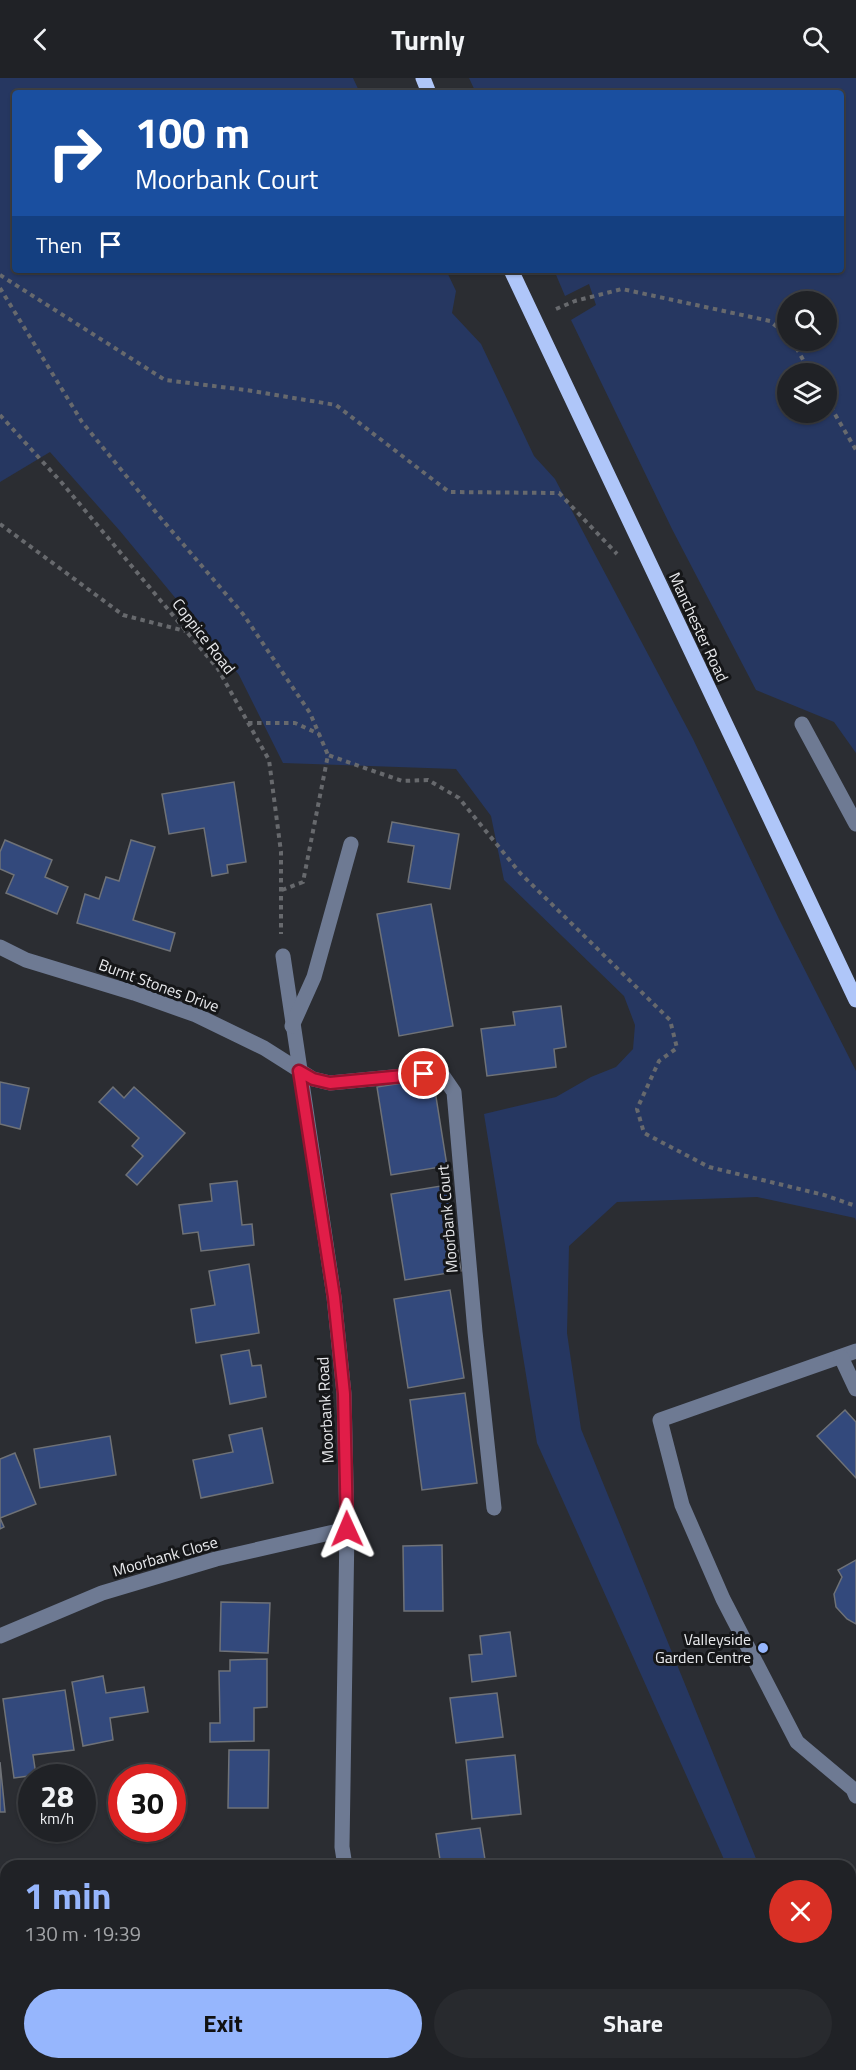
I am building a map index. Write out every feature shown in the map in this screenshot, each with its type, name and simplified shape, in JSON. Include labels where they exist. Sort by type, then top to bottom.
[{"type":"main road","name":"Manchester Road","points":[[512,273],[856,1000]]},
{"type":"street","points":[[802,724],[856,824]]},
{"type":"street","points":[[292,1026],[314,977],[351,844]]},
{"type":"street","name":"Burnt Stones Drive","points":[[0,946],[26,960],[134,993],[196,1015],[264,1048],[299,1071]]},
{"type":"street","name":"Moorbank Road","points":[[283,956],[334,1297],[344,1394],[347,1529],[342,1836],[344,1860]]},
{"type":"street","name":"Moorbank Court","points":[[299,1071],[313,1079],[330,1083],[424,1074],[442,1076],[454,1092],[475,1332],[494,1508]]},
{"type":"street","points":[[856,1351],[660,1420],[682,1504],[723,1599],[796,1742],[853,1789],[856,1796]]},
{"type":"street","points":[[841,1357],[856,1389]]},
{"type":"street","name":"Moorbank Close","points":[[0,1636],[102,1593],[216,1559],[347,1529]]},
{"type":"path","points":[[0,276],[165,380],[246,390],[336,405],[449,492],[559,493],[624,561],[645,554]]},
{"type":"path","points":[[0,288],[82,422],[243,614],[310,712],[328,755],[303,882],[282,890]]},
{"type":"path","points":[[534,320],[575,301],[622,289],[770,321],[777,327]]},
{"type":"path","name":"Coppice Road","points":[[0,415],[62,483],[218,669],[269,760],[281,852],[280,934],[283,956]]},
{"type":"path","points":[[837,418],[856,450]]},
{"type":"path","points":[[0,524],[123,615],[186,631]]},
{"type":"path","points":[[248,723],[295,723],[320,734]]},
{"type":"path","points":[[328,755],[402,782],[428,780],[459,798],[520,873],[670,1020],[677,1048],[659,1061],[637,1109],[644,1133],[709,1167],[824,1195],[856,1206]]},
{"type":"shaded area","points":[[0,78],[353,78],[359,90],[12,90],[12,273],[447,273],[456,291],[452,313],[481,344],[534,456],[555,479],[693,739],[779,919],[856,1071],[856,1221],[855,1218],[757,1197],[617,1202],[569,1246],[567,1333],[581,1429],[757,1860],[724,1860],[537,1443],[484,1114],[556,1097],[591,1077],[616,1067],[633,1049],[635,1025],[624,996],[504,880],[491,816],[456,769],[283,763],[239,675],[120,531],[50,452],[0,482]]},
{"type":"shaded area","points":[[469,78],[856,78],[856,753],[834,722],[756,690],[672,529],[571,320],[596,305],[589,284],[565,296],[555,273],[844,273],[844,90],[475,90]]},
{"type":"building","points":[[234,782],[246,862],[227,865],[228,873],[212,876],[204,828],[169,834],[162,794]]},
{"type":"building","points":[[392,822],[459,834],[450,889],[408,882],[414,846],[388,842]]},
{"type":"building","points":[[5,840],[52,860],[45,877],[68,887],[57,914],[6,893],[14,875],[0,869],[0,852]]},
{"type":"building","points":[[131,840],[155,847],[133,920],[175,933],[170,951],[77,923],[85,894],[99,899],[106,877],[119,881]]},
{"type":"building","points":[[431,904],[453,1026],[399,1036],[377,914]]},
{"type":"building","points":[[561,1006],[566,1047],[554,1049],[556,1067],[487,1076],[481,1029],[515,1025],[513,1012]]},
{"type":"building","points":[[433,1078],[447,1166],[391,1175],[377,1087]]},
{"type":"building","points":[[0,1082],[29,1088],[20,1129],[0,1124]]},
{"type":"building","points":[[113,1087],[124,1098],[134,1087],[185,1133],[137,1185],[126,1175],[143,1156],[132,1146],[139,1138],[99,1102]]},
{"type":"building","points":[[237,1181],[242,1225],[252,1224],[254,1245],[201,1251],[198,1232],[183,1234],[179,1205],[212,1201],[210,1184]]},
{"type":"building","points":[[447,1185],[461,1271],[405,1280],[391,1194]]},
{"type":"building","points":[[249,1264],[259,1333],[196,1343],[191,1309],[215,1305],[209,1271]]},
{"type":"building","points":[[450,1290],[464,1378],[408,1388],[394,1299]]},
{"type":"building","points":[[249,1350],[252,1366],[261,1365],[266,1397],[230,1404],[221,1355]]},
{"type":"building","points":[[465,1393],[477,1483],[422,1490],[410,1400]]},
{"type":"building","points":[[845,1410],[856,1422],[856,1478],[817,1436]]},
{"type":"building","points":[[262,1428],[273,1483],[201,1498],[193,1460],[233,1452],[229,1435]]},
{"type":"building","points":[[110,1436],[116,1475],[40,1488],[34,1449]]},
{"type":"building","points":[[15,1453],[36,1504],[0,1518],[0,1459]]},
{"type":"building","points":[[442,1545],[443,1611],[404,1611],[403,1546]]},
{"type":"building","points":[[856,1560],[856,1624],[847,1619],[836,1607],[834,1594],[842,1577],[838,1570]]},
{"type":"building","points":[[221,1602],[270,1603],[268,1653],[220,1651]]},
{"type":"building","points":[[510,1632],[516,1676],[472,1682],[469,1655],[482,1654],[480,1636]]},
{"type":"building","points":[[267,1659],[267,1707],[254,1708],[254,1741],[210,1742],[210,1723],[220,1723],[219,1671],[230,1671],[230,1660]]},
{"type":"building","points":[[103,1676],[106,1693],[144,1687],[148,1712],[110,1718],[113,1740],[83,1746],[72,1682]]},
{"type":"building","points":[[65,1690],[74,1750],[33,1755],[34,1764],[18,1764],[18,1777],[14,1778],[3,1699]]},
{"type":"building","points":[[497,1693],[503,1737],[456,1743],[450,1698]]},
{"type":"building","points":[[229,1750],[269,1750],[268,1808],[228,1808]]},
{"type":"building","points":[[515,1755],[521,1814],[472,1819],[466,1760]]},
{"type":"building","points":[[0,1762],[5,1812],[0,1812]]},
{"type":"building","points":[[480,1828],[485,1860],[440,1860],[436,1834]]},
{"type":"place","name":"Valleyside Garden Centre","points":[[763,1648]]},
{"type":"route","points":[[347,1529],[344,1394],[334,1297],[299,1071],[313,1079],[330,1083],[424,1074]]}]
